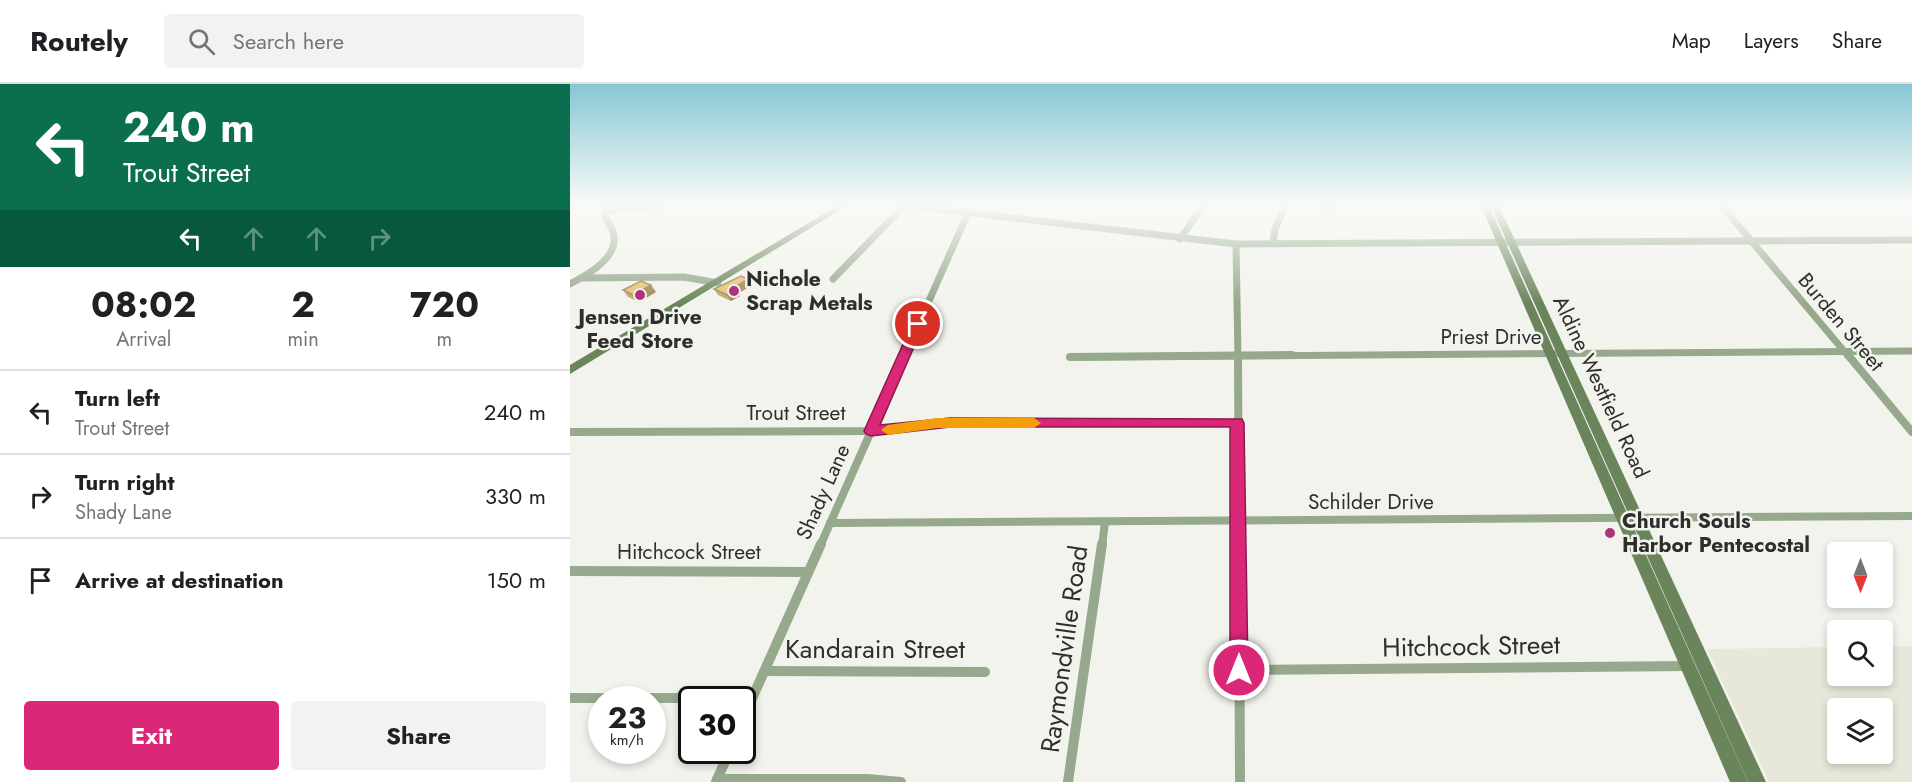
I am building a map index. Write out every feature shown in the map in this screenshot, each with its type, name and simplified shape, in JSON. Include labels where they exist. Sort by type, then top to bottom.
[{"type":"main road","points":[[570,370],[718,283],[787,239]]},
{"type":"main road","name":"Aldine Westfield Road","points":[[1505,239],[1508,243]]},
{"type":"main road","name":"Aldine Westfield Road","points":[[1506,239],[1736,755],[1757,782]]},
{"type":"main road","name":"Aldine Westfield Road","points":[[1736,755],[1739,782]]},
{"type":"street","points":[[570,284],[601,263],[613,247],[614,239]]},
{"type":"street","points":[[833,279],[872,239]]},
{"type":"street","name":"Shady Lane","points":[[756,690],[957,239]]},
{"type":"street","points":[[1177,239],[1236,244],[1912,240]]},
{"type":"street","points":[[1273,243],[1274,239]]},
{"type":"street","name":"Burden Street","points":[[1749,239],[1912,432]]},
{"type":"street","points":[[1236,244],[1240,782]]},
{"type":"street","points":[[581,278],[612,280],[687,276],[718,283]]},
{"type":"street","name":"Priest Drive","points":[[1070,357],[1912,351]]},
{"type":"street","name":"Trout Street","points":[[570,432],[871,431],[950,423],[1237,423]]},
{"type":"street","name":"Schilder Drive","points":[[830,523],[1912,516]]},
{"type":"street","name":"Raymondville Road","points":[[1068,782],[1105,522]]},
{"type":"street","name":"Hitchcock Street","points":[[570,571],[808,572]]},
{"type":"street","name":"Hitchcock Street","points":[[1239,670],[1696,666]]},
{"type":"street","name":"Kandarain Street","points":[[765,671],[985,672]]},
{"type":"street","points":[[570,698],[678,698]]},
{"type":"street","points":[[724,764],[717,781],[867,779],[902,782]]},
{"type":"shaded area","points":[[1893,646],[1912,646],[1912,782],[1769,782],[1707,649],[1827,647],[1827,686],[1893,686]]},
{"type":"building","points":[[741,276],[748,279],[733,288],[736,289],[727,295],[714,289]]},
{"type":"building","points":[[641,281],[651,285],[633,295],[623,290]]},
{"type":"slow traffic","points":[[888,430],[937,423],[1034,423]]},
{"type":"place","name":"Nichole Scrap Metals","points":[[734,291]]},
{"type":"place","name":"Jensen Drive Feed Store","points":[[640,295]]},
{"type":"place","name":"Church Souls Harbor Pentecostal","points":[[1610,533]]},
{"type":"route","points":[[918,324],[871,431],[937,423],[1237,423],[1239,670]]}]
